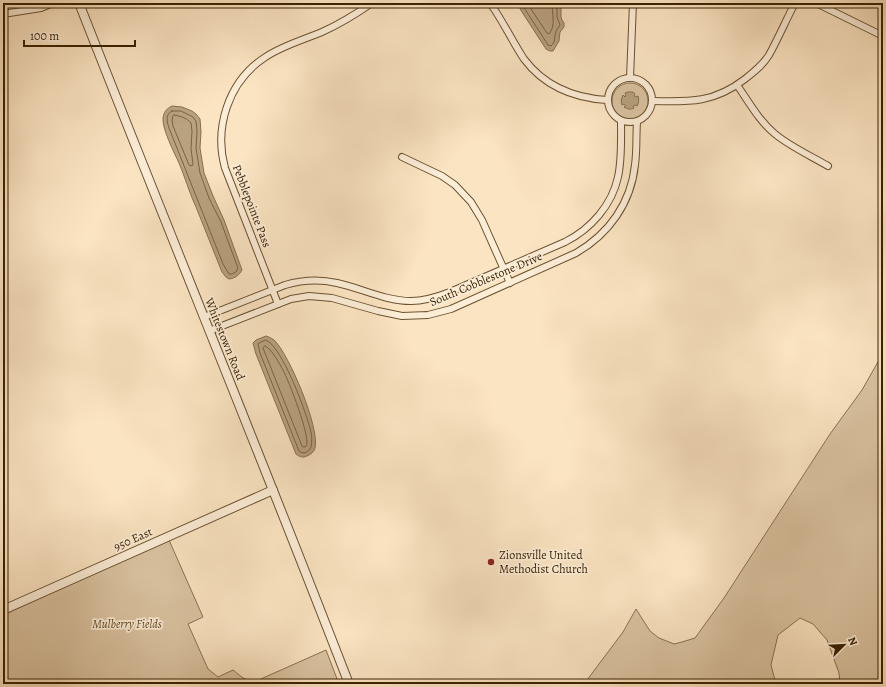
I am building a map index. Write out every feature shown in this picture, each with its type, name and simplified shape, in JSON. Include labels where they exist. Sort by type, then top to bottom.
[{"type":"street","points":[[3,14],[41,8],[53,3]]},
{"type":"street","name":"Whitestown Road","points":[[79,3],[349,684]]},
{"type":"street","name":"Pebblepointe Pass","points":[[278,304],[228,178],[224,163],[221,140],[223,119],[226,108],[231,96],[242,79],[265,57],[334,26],[372,3]]},
{"type":"street","points":[[490,3],[524,58],[543,78],[560,89],[573,94],[594,99],[607,100]]},
{"type":"street","points":[[630,78],[633,3]]},
{"type":"street","points":[[652,101],[683,102],[700,100],[718,96],[738,85],[757,70],[768,56],[795,3]]},
{"type":"street","points":[[816,3],[883,36]]},
{"type":"street","points":[[630,78],[645,84],[650,91],[652,101],[650,110],[644,118],[637,122],[629,123],[621,121],[615,117],[608,108],[607,100],[609,91],[614,84],[623,79],[630,78]]},
{"type":"street","points":[[738,85],[760,117],[774,134],[828,166]]},
{"type":"street","name":"South Cobblestone Drive","points":[[204,317],[291,283],[305,281],[319,280],[338,283],[393,299],[430,299],[444,295],[570,240],[586,228],[602,212],[611,196],[618,177],[621,121]]},
{"type":"street","name":"South Cobblestone Drive","points":[[209,331],[278,304],[300,297],[309,296],[325,296],[389,314],[402,316],[422,316],[434,314],[510,283],[581,250],[598,238],[613,222],[622,209],[632,185],[635,164],[637,122]]},
{"type":"street","points":[[402,157],[442,176],[464,193],[480,216],[510,283]]},
{"type":"street","name":"950 East","points":[[3,610],[273,490]]},
{"type":"green space","points":[[634,83],[643,88],[647,94],[647,108],[643,114],[634,119],[626,119],[617,114],[613,108],[612,97],[617,88],[623,84]]},
{"type":"green space","points":[[883,353],[883,564],[880,586],[883,608],[883,684],[840,684],[839,673],[827,640],[813,624],[800,618],[778,635],[771,665],[776,684],[584,684],[623,632],[636,609],[650,631],[659,638],[674,644],[695,638],[724,598],[830,434],[862,390]]},
{"type":"green space","name":"Mulberry Fields","points":[[169,540],[203,617],[188,624],[208,669],[218,677],[233,670],[243,678],[254,682],[326,650],[339,684],[3,684],[3,615]]},
{"type":"water","points":[[517,3],[561,3],[561,17],[564,27],[560,32],[559,41],[553,51],[546,49]]},
{"type":"water","points":[[633,92],[635,94],[634,96],[638,96],[637,106],[633,106],[634,108],[631,109],[624,107],[626,106],[624,104],[622,105],[623,95],[625,97],[625,93]]},
{"type":"water","points":[[172,106],[182,107],[192,111],[200,119],[200,148],[204,173],[224,220],[242,270],[234,278],[229,279],[222,272],[166,134],[163,118],[168,108]]},
{"type":"water","points":[[266,336],[274,340],[287,360],[295,375],[308,409],[313,425],[315,448],[312,453],[306,457],[296,454],[256,354],[253,343],[256,340]]},
{"type":"place","name":"Zionsville United Methodist Church","points":[[491,562]]}]
